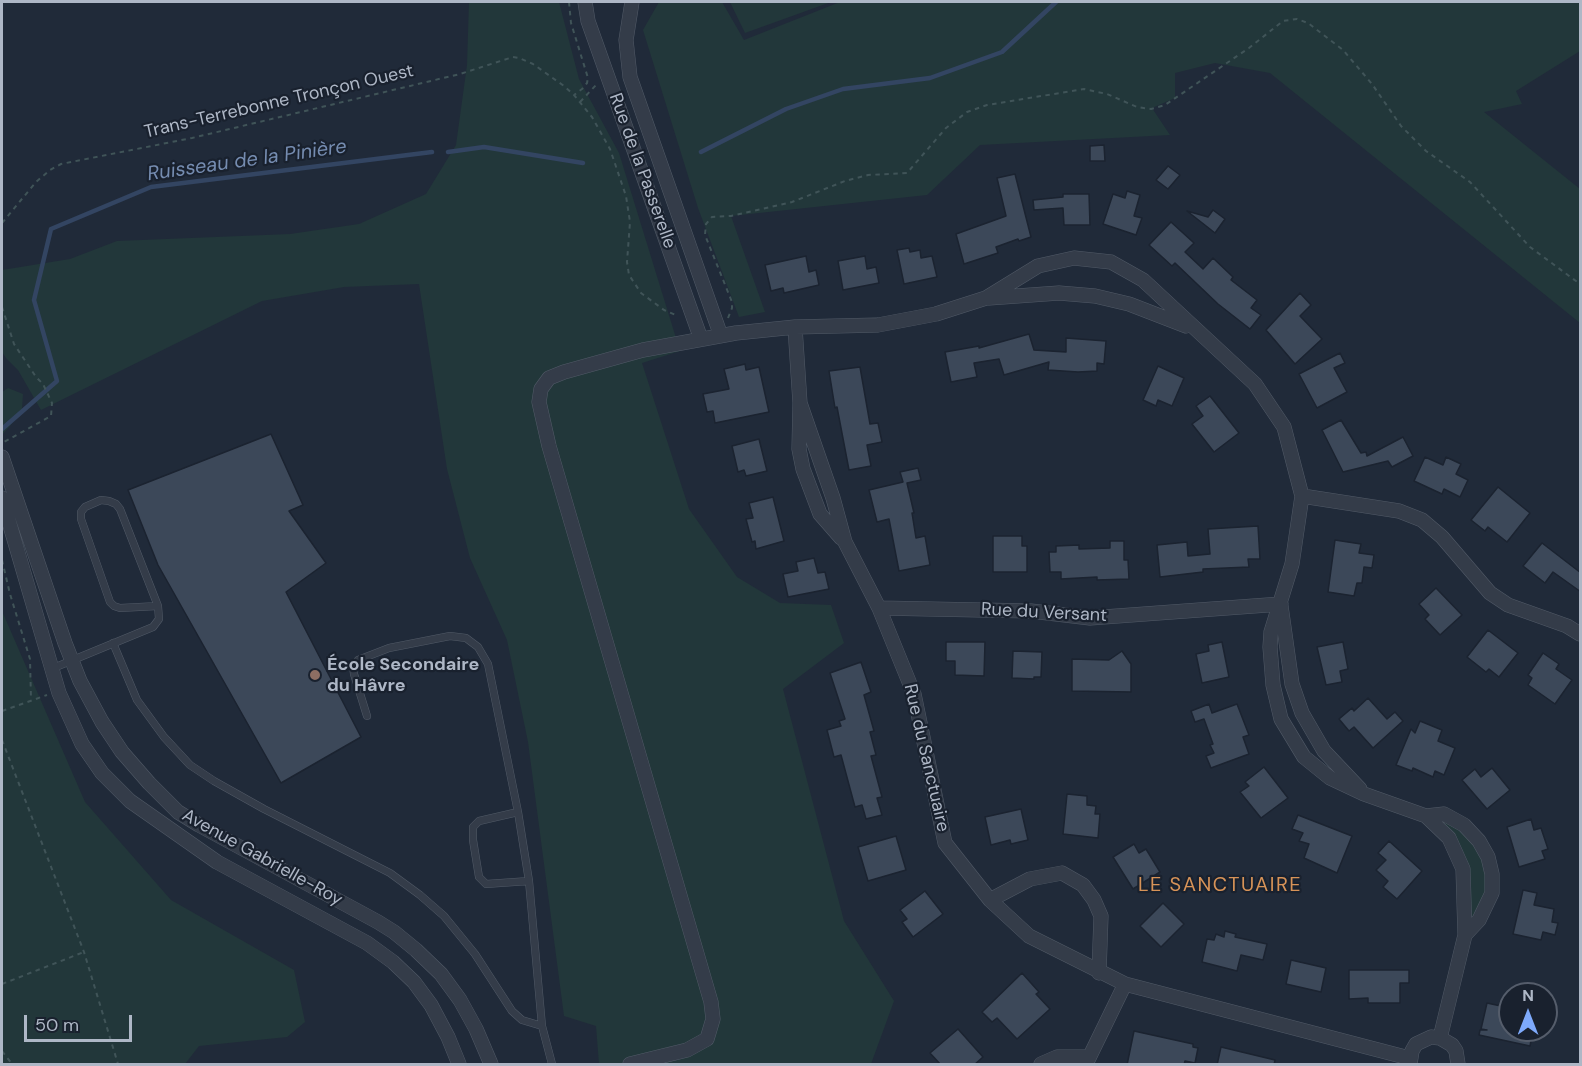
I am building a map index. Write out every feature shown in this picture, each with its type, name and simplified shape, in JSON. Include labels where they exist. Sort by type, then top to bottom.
[{"type":"street","name":"Rue de la Passerelle","points":[[585,2],[588,21],[701,339]]},
{"type":"street","name":"Rue de la Passerelle","points":[[632,2],[626,40],[630,76],[721,336]]},
{"type":"street","points":[[986,298],[1038,266],[1074,258],[1111,262],[1143,280],[1255,384],[1284,428],[1302,496],[1292,564],[1271,632],[1270,647],[1274,685],[1281,719],[1304,757],[1330,778],[1364,794],[1426,816],[1449,838],[1463,869],[1465,935],[1440,1038]]},
{"type":"street","points":[[630,1065],[687,1050],[707,1038],[712,1019],[711,1002],[552,458],[539,402],[541,389],[549,378],[643,350],[701,339],[795,327],[878,325],[936,314],[986,298],[1059,293],[1095,296],[1129,304],[1194,328]]},
{"type":"street","name":"Rue du Sanctuaire","points":[[795,327],[800,403],[799,449],[802,470],[820,514],[845,542]]},
{"type":"street","name":"Rue du Sanctuaire","points":[[800,403],[833,498],[845,542],[879,608],[914,694],[945,843],[990,900],[1029,936],[1125,984],[1409,1061]]},
{"type":"street","name":"Avenue Gabrielle-Roy","points":[[2,459],[80,681],[117,745],[171,805],[199,825],[394,932],[441,974],[460,1000],[476,1029],[491,1065]]},
{"type":"street","points":[[1302,496],[1399,511],[1422,520],[1442,537],[1490,593],[1508,605],[1567,626],[1581,634]]},
{"type":"street","name":"Avenue Gabrielle-Roy","points":[[2,498],[59,693],[82,744],[102,773],[130,801],[218,862],[381,952],[404,972],[431,1005],[448,1037],[459,1065]]},
{"type":"street","points":[[1281,604],[1292,684],[1302,713],[1324,751],[1364,794]]},
{"type":"street","name":"Rue du Versant","points":[[879,608],[1031,611],[1090,618],[1281,604]]},
{"type":"street","points":[[1426,816],[1444,814],[1464,825],[1479,841],[1488,857],[1492,874],[1492,893],[1479,920],[1465,935]]},
{"type":"street","points":[[990,900],[1030,879],[1062,873],[1083,885],[1094,900],[1101,916],[1100,973]]},
{"type":"street","points":[[1041,1065],[1057,1056],[1087,1061],[1125,984]]},
{"type":"street","points":[[1409,1061],[1416,1044],[1431,1037],[1440,1038],[1452,1045],[1456,1051],[1458,1065]]},
{"type":"lane","points":[[51,669],[157,624],[160,613],[158,606],[120,508],[109,501],[101,500],[85,507],[81,512],[81,519],[110,602],[120,608],[158,606]]},
{"type":"lane","points":[[367,716],[354,674],[353,666],[358,660],[389,648],[450,636],[465,638],[478,647],[488,664],[518,812],[529,881],[542,1026],[552,1065]]},
{"type":"lane","points":[[113,644],[137,700],[164,737],[190,765],[264,809],[390,873],[420,895],[444,916],[475,954],[512,1011],[522,1020],[542,1026]]},
{"type":"lane","points":[[518,812],[479,821],[473,827],[473,840],[479,877],[486,884],[529,881]]},
{"type":"path","points":[[569,2],[571,23],[588,78],[582,90],[574,94]]},
{"type":"path","points":[[724,321],[730,314],[732,302],[705,235],[709,219],[792,202],[845,181],[868,175],[907,173],[946,128],[967,112],[987,105],[1084,89],[1107,94],[1137,107],[1150,109],[1166,105],[1249,48],[1283,21],[1297,19],[1308,23],[1343,50],[1372,84],[1401,126],[1470,182],[1530,248],[1581,284]]},
{"type":"path","name":"Trans-Terrebonne Tronçon Ouest","points":[[2,223],[36,182],[61,164],[244,126],[460,74],[513,57],[526,59],[574,94],[602,133],[617,165],[630,222],[627,262],[629,274],[641,294],[654,304],[681,317]]},
{"type":"path","points":[[580,102],[601,80]]},
{"type":"path","points":[[2,308],[14,344],[43,384],[52,403],[51,416],[2,444]]},
{"type":"path","points":[[2,560],[30,658],[31,700]]},
{"type":"path","points":[[2,711],[59,693]]},
{"type":"path","points":[[2,740],[84,952],[118,1065]]},
{"type":"path","points":[[2,984],[84,952]]},
{"type":"path","points":[[2,1051],[12,1065]]},
{"type":"green space","points":[[469,2],[559,2],[579,79],[619,153],[680,351],[642,363],[689,509],[737,577],[780,603],[831,605],[844,643],[783,689],[844,921],[894,1001],[871,1064],[599,1064],[596,1026],[564,1016],[528,742],[507,640],[470,558],[447,469],[419,284],[344,287],[262,301],[41,410],[18,370],[2,352],[2,270],[70,259],[117,241],[290,234],[359,224],[426,194],[456,145],[467,65]]},
{"type":"green space","points":[[659,2],[722,2],[744,40],[840,2],[1580,2],[1580,51],[1516,91],[1522,104],[1484,112],[1580,189],[1580,323],[1270,73],[1215,63],[1175,73],[1175,98],[1152,108],[1170,135],[980,145],[927,195],[731,216],[765,312],[739,317],[698,208],[643,30]]},
{"type":"green space","points":[[730,2],[831,2],[745,33]]},
{"type":"green space","points":[[8,388],[23,394],[22,409],[2,435],[2,392]]},
{"type":"green space","points":[[2,611],[85,802],[171,900],[294,970],[305,1022],[287,1037],[199,1046],[185,1064],[2,1064]]},
{"type":"green space","points":[[1444,814],[1479,841],[1492,893],[1465,935],[1463,869],[1426,816]]},
{"type":"building","points":[[1104,145],[1105,161],[1090,161],[1090,146]]},
{"type":"building","points":[[1168,166],[1180,175],[1168,189],[1156,180]]},
{"type":"building","points":[[1015,174],[1031,237],[996,247],[998,253],[964,264],[956,234],[1006,216],[997,178]]},
{"type":"building","points":[[1127,191],[1140,195],[1134,216],[1142,218],[1136,235],[1103,224],[1113,194],[1125,198]]},
{"type":"building","points":[[1063,194],[1089,194],[1090,225],[1064,225],[1063,208],[1034,210],[1033,200],[1063,197]]},
{"type":"building","points":[[1213,210],[1225,219],[1215,233],[1187,211],[1208,217]]},
{"type":"building","points":[[1171,222],[1194,243],[1185,252],[1203,269],[1213,258],[1233,277],[1231,280],[1257,300],[1251,308],[1261,315],[1250,329],[1218,304],[1175,263],[1172,266],[1149,245]]},
{"type":"building","points":[[909,248],[910,252],[920,250],[921,258],[932,256],[937,277],[904,284],[897,250]]},
{"type":"building","points":[[806,256],[809,272],[816,270],[819,285],[784,293],[783,288],[771,291],[765,265]]},
{"type":"building","points":[[865,256],[867,269],[876,267],[879,283],[843,290],[838,261]]},
{"type":"building","points":[[1300,293],[1311,305],[1300,316],[1322,339],[1295,364],[1266,330]]},
{"type":"building","points":[[1029,334],[1034,350],[1066,352],[1066,338],[1106,341],[1104,364],[1097,363],[1097,371],[1078,372],[1048,370],[1049,362],[1004,375],[999,359],[974,363],[977,377],[951,382],[945,352],[979,346],[979,348]]},
{"type":"building","points":[[1340,353],[1345,363],[1334,368],[1347,392],[1317,408],[1299,374]]},
{"type":"building","points":[[745,364],[746,370],[759,367],[769,412],[715,423],[713,411],[707,412],[703,394],[729,389],[724,369]]},
{"type":"building","points":[[1158,366],[1184,378],[1172,406],[1158,400],[1156,406],[1143,400]]},
{"type":"building","points":[[860,367],[870,424],[878,423],[882,442],[867,445],[871,466],[849,470],[829,371]]},
{"type":"building","points":[[1210,396],[1239,433],[1214,452],[1192,424],[1203,416],[1196,406]]},
{"type":"building","points":[[1341,420],[1361,453],[1366,452],[1367,456],[1403,437],[1413,456],[1392,467],[1388,461],[1343,472],[1322,430]]},
{"type":"building","points":[[271,434],[303,505],[289,511],[326,563],[286,592],[361,737],[281,783],[158,565],[128,490]]},
{"type":"building","points":[[759,439],[767,471],[746,476],[744,470],[738,472],[732,446]]},
{"type":"building","points":[[1425,457],[1443,465],[1446,457],[1461,464],[1456,474],[1468,480],[1460,497],[1444,489],[1442,494],[1414,481]]},
{"type":"building","points":[[918,468],[921,480],[907,483],[914,513],[912,513],[916,538],[925,536],[930,565],[899,571],[889,519],[877,522],[869,490],[903,482],[900,472]]},
{"type":"building","points":[[1498,487],[1530,513],[1507,542],[1488,527],[1485,531],[1471,520]]},
{"type":"building","points":[[773,497],[784,541],[756,549],[746,519],[753,518],[749,503]]},
{"type":"building","points":[[1258,526],[1260,559],[1248,559],[1249,567],[1203,569],[1203,572],[1160,577],[1157,545],[1187,542],[1188,556],[1210,554],[1208,529]]},
{"type":"building","points":[[993,536],[1022,536],[1022,546],[1027,546],[1027,572],[993,572]]},
{"type":"building","points":[[1335,540],[1361,544],[1359,553],[1374,555],[1372,568],[1364,567],[1362,583],[1357,583],[1354,596],[1328,592]]},
{"type":"building","points":[[1110,541],[1124,541],[1124,560],[1128,560],[1129,579],[1097,580],[1097,577],[1061,579],[1061,572],[1050,572],[1049,552],[1056,552],[1056,546],[1079,545],[1079,549],[1110,548]]},
{"type":"building","points":[[1542,543],[1581,573],[1581,592],[1553,572],[1545,583],[1523,566]]},
{"type":"building","points":[[814,558],[818,573],[825,572],[829,589],[788,597],[783,574],[798,571],[796,562]]},
{"type":"building","points":[[1436,588],[1462,615],[1440,635],[1425,619],[1429,615],[1419,604]]},
{"type":"building","points":[[1488,630],[1518,653],[1499,677],[1489,669],[1486,672],[1467,657]]},
{"type":"building","points":[[946,642],[985,642],[984,676],[955,675],[955,661],[946,661]]},
{"type":"building","points":[[1222,642],[1229,677],[1202,683],[1196,654],[1209,651],[1208,645]]},
{"type":"building","points":[[1343,642],[1348,669],[1340,671],[1342,682],[1326,685],[1317,647]]},
{"type":"building","points":[[1013,651],[1042,652],[1041,677],[1012,678]]},
{"type":"building","points":[[1122,651],[1131,664],[1131,692],[1072,691],[1072,659],[1109,660]]},
{"type":"building","points":[[1543,653],[1559,664],[1556,669],[1572,680],[1555,704],[1528,685],[1532,678],[1528,675]]},
{"type":"building","points":[[861,662],[871,692],[864,695],[874,731],[870,732],[876,755],[871,756],[882,797],[877,798],[882,815],[866,819],[862,805],[855,807],[841,755],[834,757],[827,730],[841,726],[839,721],[845,719],[830,673]]},
{"type":"building","points":[[1368,698],[1387,719],[1395,712],[1403,721],[1373,748],[1354,727],[1349,731],[1339,719],[1352,708],[1354,711]]},
{"type":"building","points":[[1209,704],[1212,713],[1237,704],[1249,735],[1243,737],[1249,754],[1211,768],[1206,756],[1214,753],[1210,745],[1213,744],[1204,719],[1195,722],[1191,711]]},
{"type":"building","points":[[1420,721],[1442,730],[1438,741],[1455,748],[1444,775],[1435,771],[1433,777],[1413,768],[1412,771],[1396,765],[1411,729],[1415,733]]},
{"type":"building","points":[[1264,767],[1288,798],[1261,818],[1240,792],[1249,786],[1245,782]]},
{"type":"building","points":[[1492,768],[1510,790],[1487,809],[1462,780],[1475,769],[1481,777]]},
{"type":"building","points":[[1067,794],[1087,796],[1087,805],[1096,806],[1095,814],[1100,814],[1098,838],[1063,834]]},
{"type":"building","points":[[1021,809],[1028,840],[1011,844],[1010,840],[991,845],[985,817]]},
{"type":"building","points":[[1298,815],[1352,836],[1337,873],[1304,858],[1309,844],[1299,841],[1303,833],[1292,829]]},
{"type":"building","points":[[1531,819],[1534,830],[1541,828],[1548,849],[1542,851],[1545,859],[1519,867],[1507,827]]},
{"type":"building","points":[[896,836],[906,870],[868,881],[858,847]]},
{"type":"building","points":[[1389,841],[1422,871],[1397,899],[1383,887],[1388,881],[1376,870],[1386,860],[1378,853]]},
{"type":"building","points":[[1134,844],[1139,853],[1146,849],[1160,872],[1133,889],[1113,857]]},
{"type":"building","points":[[1523,890],[1537,893],[1534,905],[1554,909],[1552,922],[1558,923],[1555,935],[1543,932],[1541,940],[1513,934]]},
{"type":"building","points":[[925,891],[943,914],[913,937],[902,922],[907,919],[900,910]]},
{"type":"building","points":[[1163,903],[1184,924],[1161,947],[1140,926]]},
{"type":"building","points":[[1225,931],[1236,934],[1235,937],[1267,944],[1263,960],[1241,955],[1237,971],[1202,962],[1207,939],[1214,940],[1216,934],[1224,937]]},
{"type":"building","points":[[1291,960],[1326,968],[1321,992],[1286,984]]},
{"type":"building","points":[[1349,970],[1409,970],[1409,983],[1400,983],[1400,1003],[1368,1003],[1368,998],[1349,999]]},
{"type":"building","points":[[1022,973],[1039,992],[1036,994],[1050,1009],[1017,1039],[997,1018],[992,1022],[982,1012]]},
{"type":"building","points":[[1487,1003],[1498,1005],[1498,1039],[1479,1035],[1480,1030],[1487,1030],[1481,1029]]},
{"type":"building","points":[[958,1029],[983,1057],[974,1065],[941,1065],[930,1053]]},
{"type":"building","points":[[1134,1031],[1193,1044],[1193,1047],[1198,1048],[1195,1063],[1185,1061],[1184,1065],[1127,1065]]},
{"type":"building","points":[[1511,1042],[1531,1042],[1530,1046]]},
{"type":"building","points":[[1221,1047],[1275,1060],[1274,1065],[1217,1065]]},
{"type":"waterway","name":"Ruisseau de la Pinière","points":[[701,152],[786,109],[843,89],[930,78],[1002,52],[1056,2]]},
{"type":"waterway","name":"Ruisseau de la Pinière","points":[[448,152],[484,147],[583,163]]},
{"type":"waterway","name":"Ruisseau de la Pinière","points":[[2,429],[57,381],[34,300],[51,229],[151,187],[432,152]]},
{"type":"place","name":"École Secondaire du Hâvre","points":[[315,675]]},
{"type":"district","name":"LE SANCTUAIRE","points":[[1220,886]]}]
